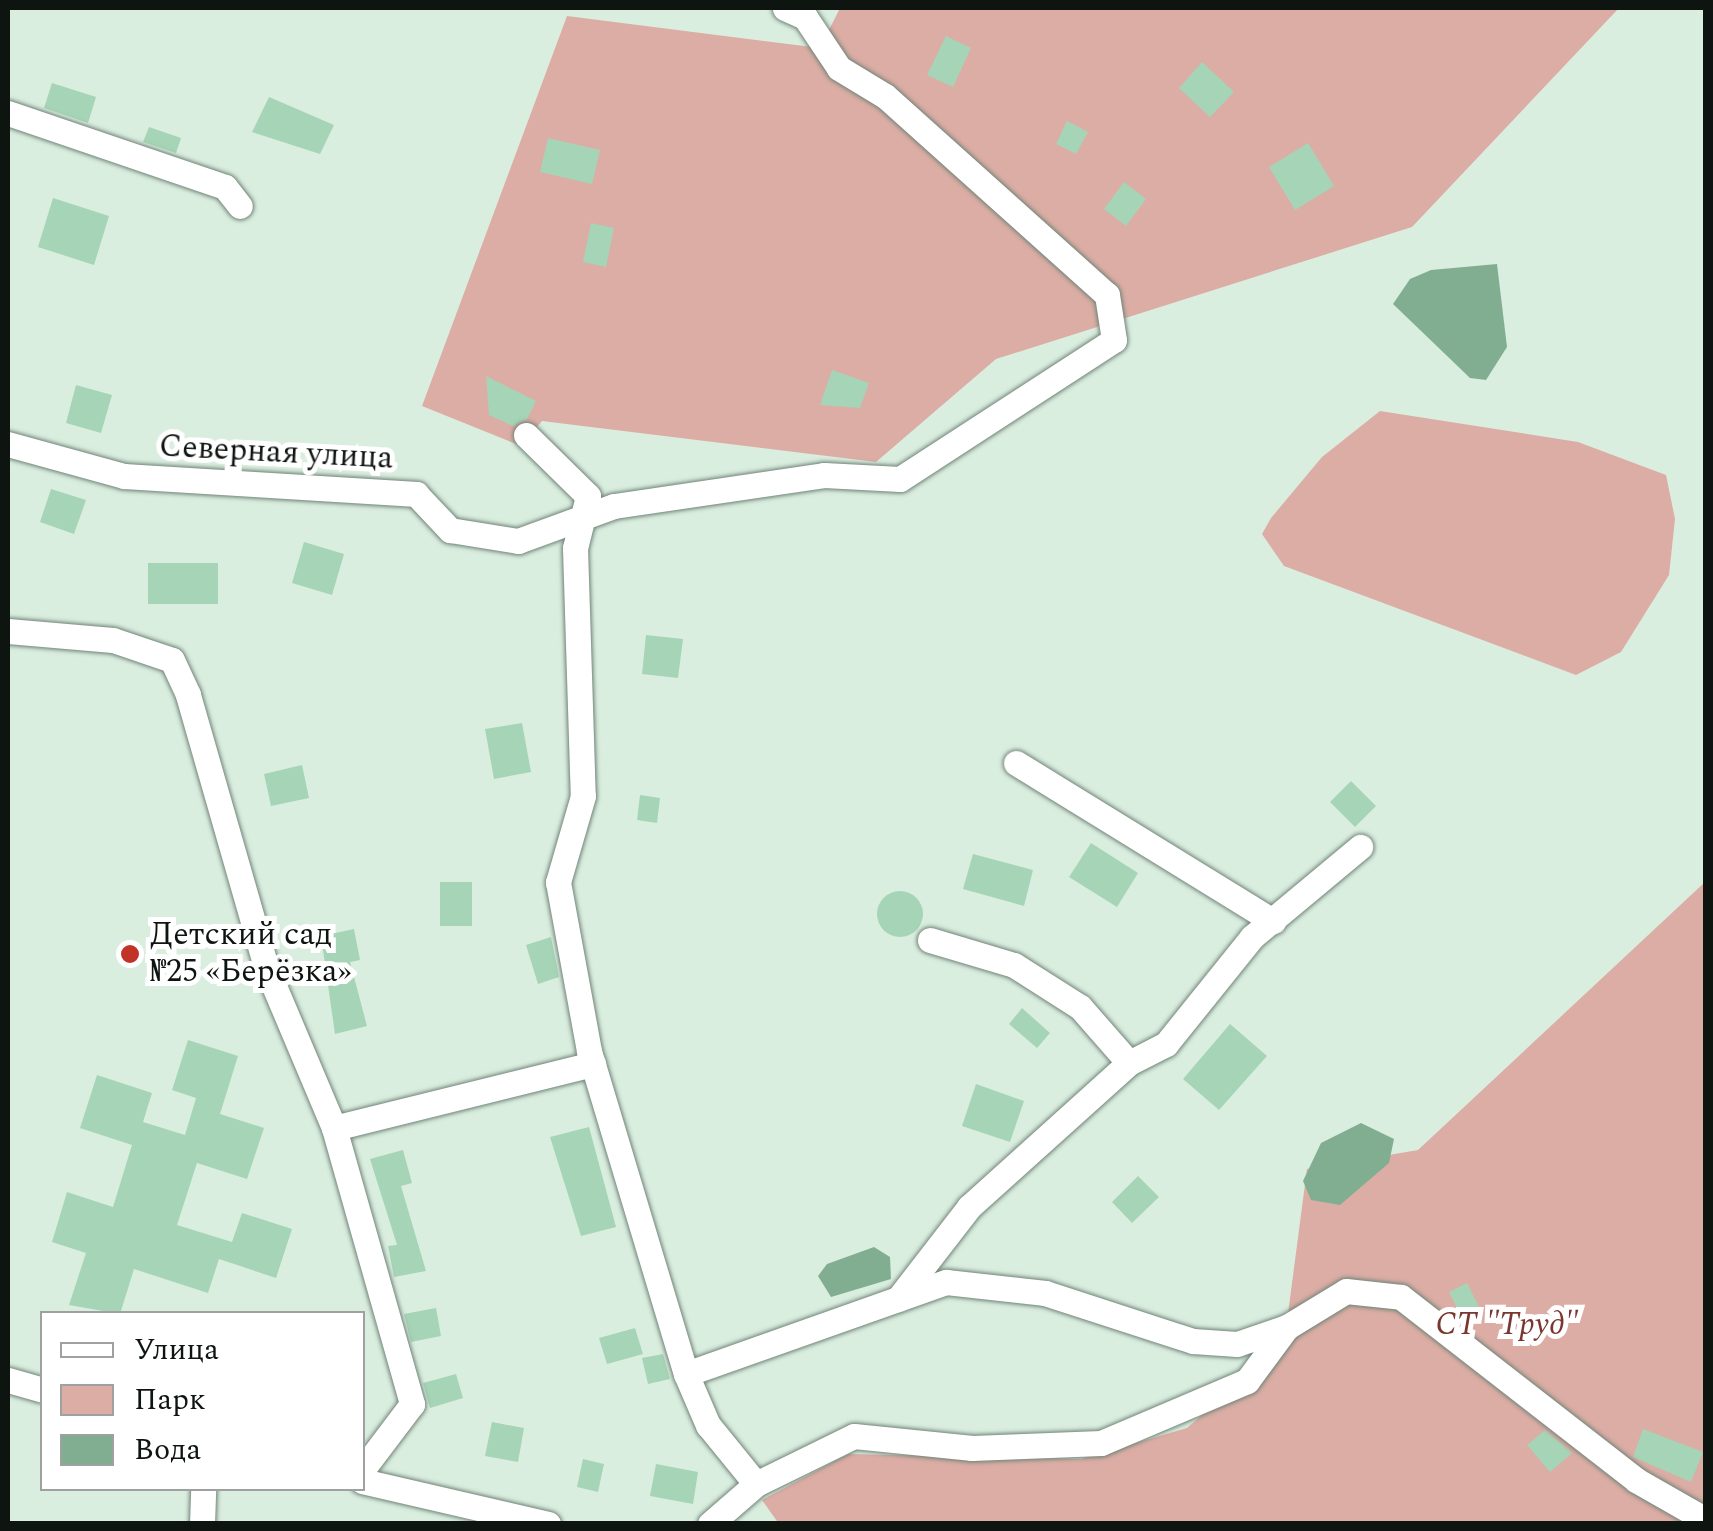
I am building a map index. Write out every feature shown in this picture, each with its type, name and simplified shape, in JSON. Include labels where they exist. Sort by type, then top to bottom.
[{"type":"street","name":"Северная улица","points":[[8,444],[124,476],[416,494],[450,530],[518,542],[586,518],[824,475],[900,479],[1114,340],[1106,294],[885,96],[839,68],[805,17],[785,8]]},
{"type":"street","points":[[8,112],[225,188],[240,206]]},
{"type":"street","points":[[526,436],[588,496],[586,518],[574,548],[583,796],[558,882],[593,1064],[686,1374],[708,1425],[756,1484]]},
{"type":"street","points":[[8,631],[113,640],[172,660],[266,967],[334,1128],[412,1404],[365,1466]]},
{"type":"street","points":[[1016,762],[1273,921]]},
{"type":"street","points":[[898,1299],[969,1207],[1129,1064],[1166,1044],[1273,921],[1360,847]]},
{"type":"street","points":[[930,940],[1014,965],[1080,1008],[1129,1064]]},
{"type":"street","points":[[334,1128],[593,1064]]},
{"type":"street","points":[[686,1374],[946,1282],[1044,1292],[1193,1341],[1237,1344],[1287,1327],[1346,1290],[1401,1298],[1636,1480],[1705,1520]]},
{"type":"street","points":[[710,1524],[756,1484],[854,1436],[972,1448],[1101,1443],[1247,1381],[1287,1327]]},
{"type":"street","points":[[8,1380],[40,1389]]},
{"type":"street","points":[[365,1483],[548,1524]]},
{"type":"street","points":[[202,1524],[203,1491]]},
{"type":"green space","points":[[840,8],[1619,8],[1412,227],[996,359],[876,462],[542,421],[521,446],[422,406],[567,16],[820,48]]},
{"type":"green space","points":[[1380,411],[1578,442],[1666,475],[1675,519],[1669,575],[1621,652],[1576,675],[1284,566],[1262,534],[1271,518],[1322,457]]},
{"type":"green space","name":"СТ \"Труд\"","points":[[1705,882],[1705,1523],[779,1524],[762,1500],[848,1454],[1081,1459],[1187,1428],[1284,1344],[1307,1169],[1418,1150]]},
{"type":"water","points":[[1497,264],[1507,347],[1486,380],[1470,378],[1393,304],[1410,279],[1431,270]]},
{"type":"water","points":[[1361,1123],[1394,1139],[1389,1163],[1340,1205],[1311,1200],[1303,1181],[1321,1143]]},
{"type":"water","points":[[874,1247],[890,1257],[891,1279],[831,1297],[818,1276],[827,1264]]},
{"type":"building","points":[[946,36],[971,48],[953,87],[927,75]]},
{"type":"building","points":[[1202,62],[1234,92],[1210,117],[1179,88]]},
{"type":"building","points":[[52,83],[96,97],[88,123],[44,108]]},
{"type":"building","points":[[269,97],[334,125],[320,154],[252,132]]},
{"type":"building","points":[[1067,121],[1088,132],[1076,154],[1056,144]]},
{"type":"building","points":[[149,127],[181,138],[176,153],[143,142]]},
{"type":"building","points":[[548,138],[600,150],[592,184],[540,172]]},
{"type":"building","points":[[1308,143],[1334,186],[1295,210],[1269,167]]},
{"type":"building","points":[[1124,182],[1146,199],[1126,226],[1104,209]]},
{"type":"building","points":[[53,198],[109,216],[94,265],[38,247]]},
{"type":"building","points":[[591,223],[614,228],[606,267],[583,262]]},
{"type":"building","points":[[832,370],[869,383],[860,408],[820,405]]},
{"type":"building","points":[[486,376],[536,401],[527,419],[513,426],[489,415]]},
{"type":"building","points":[[76,385],[112,395],[101,433],[66,423]]},
{"type":"building","points":[[51,489],[86,500],[74,534],[40,522]]},
{"type":"building","points":[[304,542],[344,554],[332,595],[292,583]]},
{"type":"building","points":[[148,563],[218,563],[218,604],[148,604]]},
{"type":"building","points":[[646,635],[683,639],[678,678],[642,674]]},
{"type":"building","points":[[522,723],[531,772],[494,779],[485,729]]},
{"type":"building","points":[[302,765],[309,798],[271,806],[264,774]]},
{"type":"building","points":[[1351,781],[1376,806],[1355,827],[1330,802]]},
{"type":"building","points":[[640,795],[660,798],[657,823],[637,820]]},
{"type":"building","points":[[1091,843],[1138,873],[1117,907],[1069,877]]},
{"type":"building","points":[[973,854],[1033,870],[1024,906],[963,889]]},
{"type":"building","points":[[440,882],[472,882],[472,926],[440,926]]},
{"type":"building","points":[[900,891],[916,898],[923,914],[916,930],[900,937],[884,930],[877,914],[884,898]]},
{"type":"building","points":[[354,929],[360,960],[350,962],[367,1026],[335,1034],[321,936]]},
{"type":"building","points":[[551,937],[559,977],[538,984],[526,945]]},
{"type":"building","points":[[1022,1008],[1050,1033],[1037,1048],[1009,1024]]},
{"type":"building","points":[[1230,1024],[1267,1056],[1219,1110],[1183,1079]]},
{"type":"building","points":[[188,1040],[238,1056],[220,1114],[264,1128],[247,1179],[197,1163],[177,1225],[232,1242],[242,1213],[292,1229],[276,1278],[219,1259],[208,1293],[134,1269],[121,1311],[69,1305],[86,1253],[52,1242],[67,1192],[113,1207],[132,1145],[80,1128],[97,1075],[152,1093],[143,1122],[185,1135],[196,1098],[172,1090]]},
{"type":"building","points":[[976,1084],[1024,1101],[1010,1142],[962,1126]]},
{"type":"building","points":[[589,1127],[616,1227],[581,1236],[550,1137]]},
{"type":"building","points":[[403,1150],[412,1183],[401,1186],[426,1271],[394,1277],[388,1246],[397,1245],[370,1159]]},
{"type":"building","points":[[1138,1176],[1159,1197],[1132,1223],[1112,1202]]},
{"type":"building","points":[[1467,1283],[1480,1309],[1462,1318],[1449,1292]]},
{"type":"building","points":[[436,1308],[441,1336],[411,1342],[404,1314]]},
{"type":"building","points":[[635,1328],[643,1354],[607,1364],[599,1338]]},
{"type":"building","points":[[663,1354],[670,1379],[648,1384],[642,1358]]},
{"type":"building","points":[[456,1374],[463,1398],[430,1408],[423,1383]]},
{"type":"building","points":[[492,1422],[524,1428],[518,1462],[485,1456]]},
{"type":"building","points":[[1643,1429],[1703,1452],[1691,1482],[1633,1457]]},
{"type":"building","points":[[1545,1430],[1572,1453],[1550,1472],[1527,1445]]},
{"type":"building","points":[[583,1459],[604,1464],[598,1492],[577,1487]]},
{"type":"building","points":[[656,1464],[698,1472],[693,1504],[650,1496]]},
{"type":"place","name":"Детский сад №25 «Берёзка»","points":[[130,954]]}]
